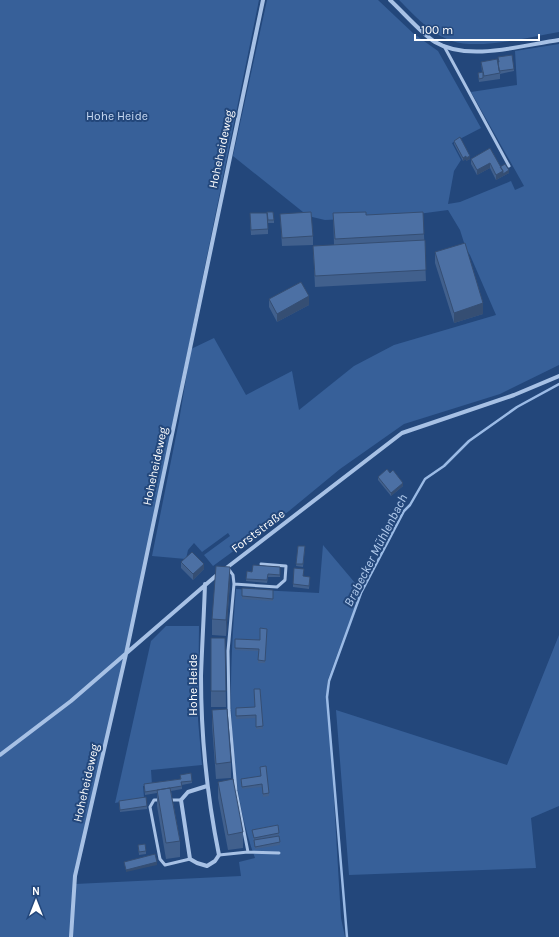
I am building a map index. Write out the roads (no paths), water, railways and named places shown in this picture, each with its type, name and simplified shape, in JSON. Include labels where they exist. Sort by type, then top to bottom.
[{"type":"street","name":"Hoheheideweg","points":[[71,937],[75,876],[126,654],[263,0]]},
{"type":"street","points":[[390,0],[435,42],[444,46],[472,53],[559,40]]},
{"type":"street","name":"Forststraße","points":[[0,755],[72,701],[205,584],[402,433],[514,395],[559,376]]},
{"type":"street","name":"Hohe Heide","points":[[205,584],[201,676],[207,786],[219,854]]},
{"type":"street","points":[[207,786],[188,792],[180,800],[190,858],[197,864],[207,866],[214,861],[219,854]]},
{"type":"lane","points":[[444,46],[509,166]]},
{"type":"lane","points":[[234,584],[277,587],[285,580],[286,566],[261,564]]},
{"type":"lane","points":[[228,567],[233,575],[234,584],[228,651],[229,710],[236,791],[248,852]]},
{"type":"lane","points":[[180,800],[154,800],[150,807],[160,859],[165,865],[190,858]]},
{"type":"lane","points":[[219,854],[248,852],[280,853]]},
{"type":"waterway","name":"Brabecker Mühlenbach","points":[[347,937],[327,697],[329,681],[361,593],[404,511],[410,505],[425,479],[444,466],[469,441],[517,407],[559,384]]}]
